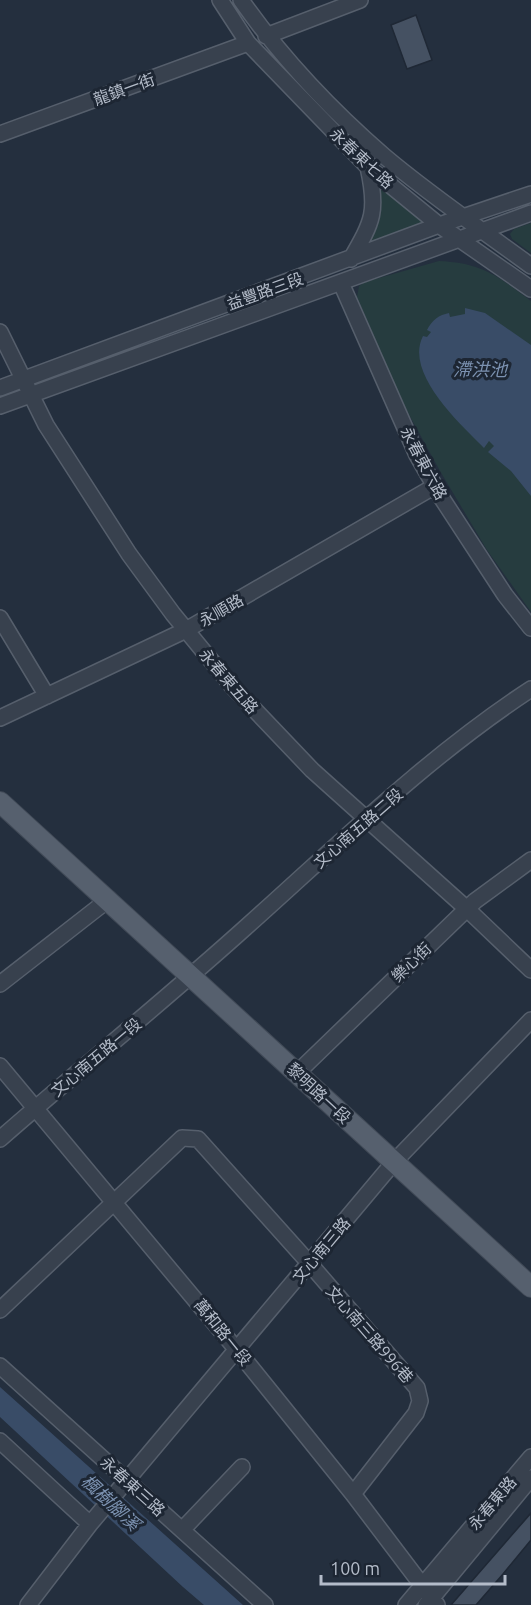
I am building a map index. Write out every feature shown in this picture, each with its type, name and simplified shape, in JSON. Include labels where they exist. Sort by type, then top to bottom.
[{"type":"main road","name":"黎明路一段","points":[[0,801],[531,1287]]},
{"type":"street","name":"永春東七路","points":[[220,0],[248,43],[368,167],[439,225],[531,289]]},
{"type":"street","name":"永春東七路","points":[[241,0],[266,36],[328,103],[384,156],[531,266]]},
{"type":"street","points":[[266,36],[360,0]]},
{"type":"street","name":"龍鎮一街","points":[[0,135],[248,43]]},
{"type":"street","points":[[351,259],[370,226],[373,212],[373,191],[368,167]]},
{"type":"street","name":"益豐路三段","points":[[0,388],[439,225],[531,194]]},
{"type":"street","name":"益豐路三段","points":[[0,406],[531,213]]},
{"type":"street","name":"永春東六路","points":[[341,283],[413,446],[435,486],[505,595],[531,628]]},
{"type":"street","name":"永春東五路","points":[[0,332],[46,425],[129,554],[186,630],[232,686],[312,770],[467,909],[531,970]]},
{"type":"street","name":"永順路","points":[[0,718],[186,630],[435,486]]},
{"type":"street","points":[[0,618],[47,696]]},
{"type":"street","name":"文心南五路二段","points":[[192,976],[367,819],[474,730],[531,689]]},
{"type":"street","name":"樂心街","points":[[297,1073],[467,909],[531,860]]},
{"type":"street","points":[[0,984],[109,899]]},
{"type":"street","name":"文心南五路一段","points":[[0,1139],[192,976]]},
{"type":"street","name":"文心南三路","points":[[95,1520],[394,1162],[531,1020]]},
{"type":"street","name":"萬和路一段","points":[[0,1065],[237,1350],[353,1494],[430,1599]]},
{"type":"street","name":"文心南三路996巷","points":[[0,1310],[182,1138],[198,1139],[310,1263],[417,1388],[420,1401],[416,1413],[353,1494]]},
{"type":"street","name":"永春東三路","points":[[0,1366],[123,1485],[182,1530],[266,1605]]},
{"type":"street","points":[[0,1441],[95,1520],[28,1605]]},
{"type":"street","name":"永春東路","points":[[430,1599],[531,1457]]},
{"type":"street","points":[[182,1530],[242,1467]]},
{"type":"street","name":"永春東路","points":[[406,1605],[430,1599],[531,1478]]},
{"type":"green space","points":[[378,185],[428,223],[368,244],[380,211]]},
{"type":"green space","points":[[531,223],[531,253],[512,239],[510,234],[514,229]]},
{"type":"green space","points":[[439,261],[454,262],[489,272],[531,301],[531,612],[487,550],[440,471],[401,400],[357,297],[359,286],[365,282]]},
{"type":"water","name":"滯洪池","points":[[465,308],[485,313],[531,345],[531,496],[511,471],[488,452],[494,446],[489,441],[484,448],[449,412],[437,397],[421,366],[419,350],[423,336],[427,337],[431,332],[427,330],[431,323],[445,314],[449,313],[450,317],[465,314]]},
{"type":"water","name":"楓樹腳溪","points":[[0,1387],[243,1605],[204,1605],[183,1587],[0,1417]]},
{"type":"building","points":[[416,15],[432,60],[407,69],[391,25]]},
{"type":"building","points":[[531,1513],[531,1540],[503,1574],[476,1605],[451,1605]]}]
